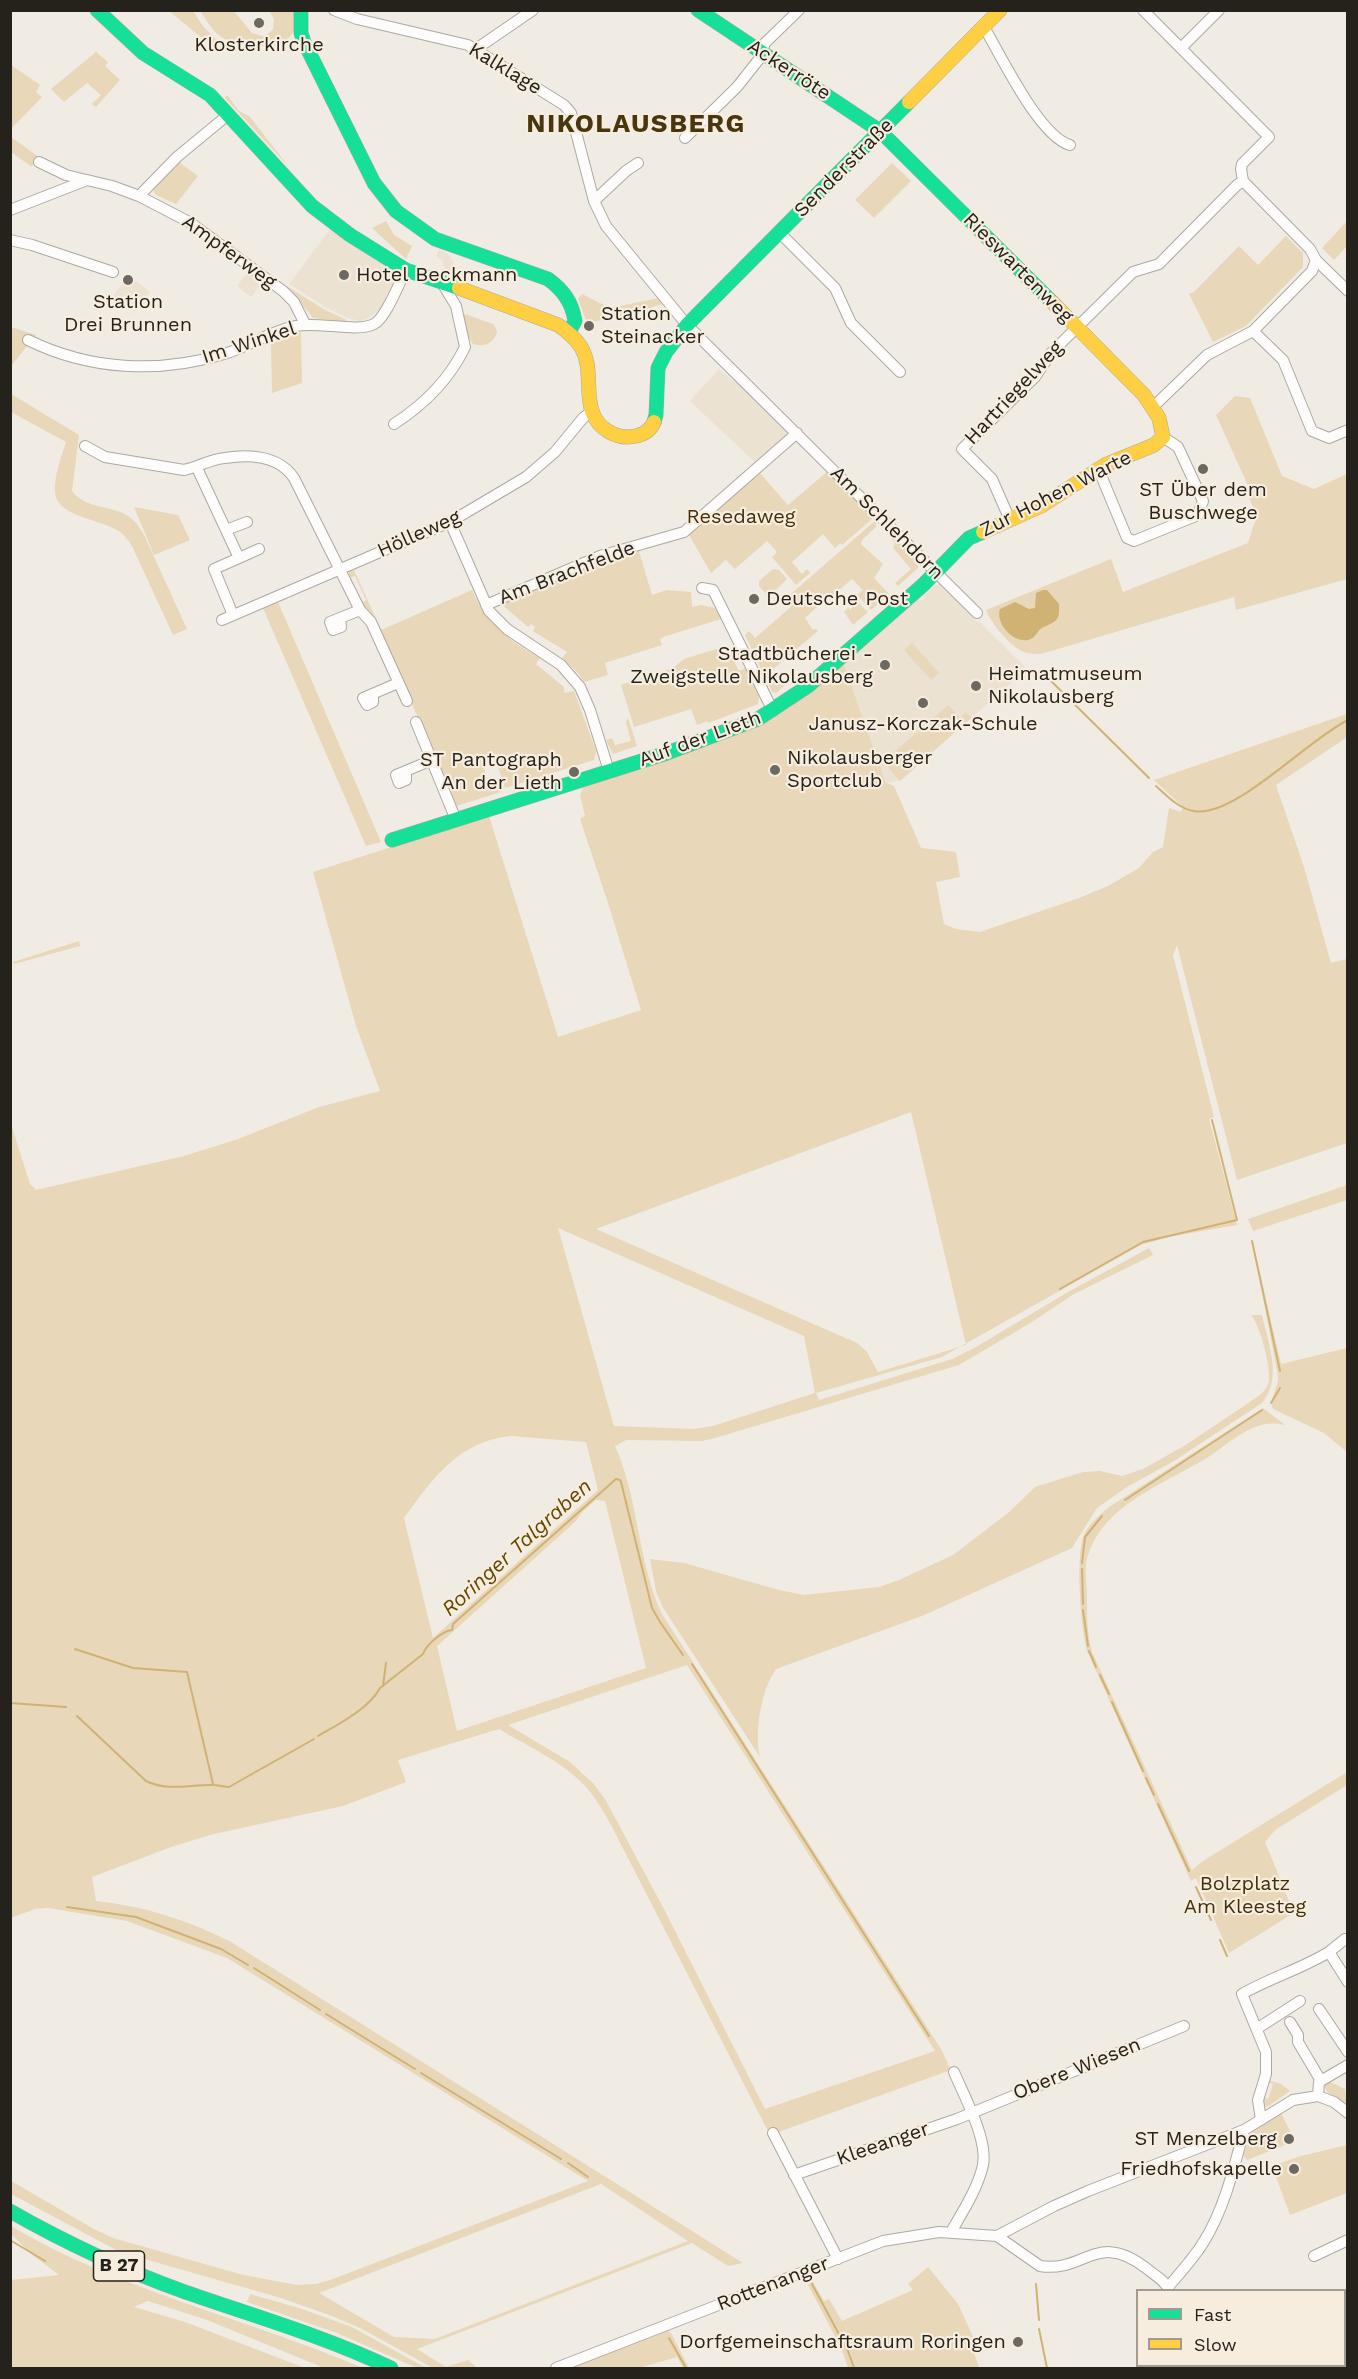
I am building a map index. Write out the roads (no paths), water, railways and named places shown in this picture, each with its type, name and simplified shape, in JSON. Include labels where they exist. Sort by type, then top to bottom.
[{"type":"street","points":[[97,10],[143,53],[197,85],[229,114],[312,206],[350,235],[406,270],[509,306],[558,325],[569,332],[578,343],[587,361],[592,411]]},
{"type":"street","points":[[301,10],[301,33],[304,42],[375,183],[396,211],[435,239],[548,279],[562,290],[571,302],[575,321],[569,332]]},
{"type":"street","name":"Kalklage","points":[[334,10],[357,19],[437,37],[476,49],[568,109],[594,201],[602,221],[682,316],[687,326]]},
{"type":"street","points":[[476,49],[534,10]]},
{"type":"street","name":"Ackerröte","points":[[698,10],[880,131]]},
{"type":"street","points":[[686,138],[737,87],[763,53],[765,43],[799,10]]},
{"type":"street","name":"Senderstraße","points":[[592,411],[601,426],[618,436],[638,436],[650,429],[656,415],[658,368],[666,352],[687,326],[1000,10]]},
{"type":"street","points":[[1143,10],[1269,137],[1242,164],[1243,181],[1310,249],[1316,260],[1347,291]]},
{"type":"street","points":[[1181,48],[1219,10]]},
{"type":"street","points":[[984,27],[1036,115],[1051,134],[1070,145]]},
{"type":"street","points":[[139,196],[177,157],[229,114]]},
{"type":"street","name":"Rieswartenweg","points":[[880,131],[1140,390],[1153,407]]},
{"type":"street","name":"Ampferweg","points":[[39,162],[66,175],[112,186],[139,196],[191,223],[283,291],[294,302],[305,324]]},
{"type":"street","points":[[594,201],[638,163]]},
{"type":"street","points":[[10,210],[87,180]]},
{"type":"street","points":[[1077,327],[1133,272],[1159,264],[1243,181]]},
{"type":"street","points":[[780,233],[835,288],[851,323],[900,372]]},
{"type":"street","points":[[10,240],[113,272]]},
{"type":"street","points":[[1098,468],[1127,538],[1134,541],[1198,515],[1203,501],[1178,447],[1162,437],[1162,426],[1153,407],[1207,355],[1253,331],[1312,271],[1316,260]]},
{"type":"street","name":"Im Winkel","points":[[28,340],[48,350],[78,360],[116,365],[157,366],[222,354],[293,326],[374,324],[384,313],[406,270]]},
{"type":"street","points":[[394,424],[419,406],[437,389],[452,372],[465,347],[456,306],[442,284]]},
{"type":"street","name":"Am Schlehdorn","points":[[687,326],[977,613]]},
{"type":"street","name":"Hartriegelweg","points":[[1010,520],[992,479],[962,449],[1035,377],[1051,353],[1077,327]]},
{"type":"street","points":[[1253,331],[1283,360],[1312,431],[1329,438],[1347,430]]},
{"type":"street","name":"Hölleweg","points":[[222,620],[450,522],[526,477],[555,452],[583,418],[592,411]]},
{"type":"street","name":"Am Brachfelde","points":[[486,605],[600,556],[684,532],[797,433]]},
{"type":"street","name":"Zur Hohen Warte","points":[[936,572],[969,538],[1041,506],[1098,468],[1155,445],[1162,437]]},
{"type":"street","points":[[85,446],[105,457],[184,470],[197,468],[224,458],[261,458],[283,466],[294,478],[360,609],[371,622],[407,701]]},
{"type":"street","points":[[197,468],[238,558]]},
{"type":"street","points":[[226,530],[247,522]]},
{"type":"street","name":"Am Brachfelde","points":[[450,522],[486,605],[507,629],[553,659],[576,681],[590,710],[609,771]]},
{"type":"street","points":[[233,615],[214,569],[259,549]]},
{"type":"street","name":"Auf der Lieth","points":[[392,840],[725,733],[773,711],[808,686],[936,572]]},
{"type":"street","points":[[702,588],[713,591],[773,711]]},
{"type":"street","points":[[340,618],[360,609]]},
{"type":"street","points":[[373,694],[398,683]]},
{"type":"street","points":[[416,722],[456,820]]},
{"type":"street","points":[[406,771],[432,760]]},
{"type":"street","points":[[1261,2120],[1258,2100],[1266,2074],[1267,2061],[1264,2042],[1242,1994],[1262,1983],[1305,1966],[1329,1952],[1345,1939]]},
{"type":"street","points":[[1329,1952],[1347,1982]]},
{"type":"street","points":[[1257,2028],[1300,2001]]},
{"type":"street","points":[[1319,2009],[1347,2052]]},
{"type":"street","points":[[1290,2022],[1298,2035],[1298,2042],[1321,2081],[1318,2097]]},
{"type":"street","name":"Obere Wiesen","points":[[971,2113],[1184,2025]]},
{"type":"street","points":[[1321,2081],[1347,2065]]},
{"type":"street","points":[[951,2232],[970,2197],[983,2164],[983,2145],[954,2072]]},
{"type":"street","points":[[1244,2130],[1234,2169],[1209,2233],[1168,2289],[1136,2260],[1121,2253],[1100,2252],[1061,2265],[1044,2267],[998,2236],[1088,2191],[1244,2130],[1293,2100],[1318,2097],[1334,2102],[1347,2113]]},
{"type":"street","name":"Kleeanger","points":[[794,2175],[971,2113]]},
{"type":"street","points":[[773,2133],[838,2259]]},
{"type":"street","name":"B 27","points":[[10,2211],[85,2252],[134,2273],[331,2340],[391,2368]]},
{"type":"street","name":"Rottenanger","points":[[556,2368],[889,2239],[923,2233],[951,2232],[998,2236]]},
{"type":"street","points":[[1314,2256],[1347,2240]]},
{"type":"waterway","points":[[1048,678],[1149,778]]},
{"type":"waterway","points":[[1156,786],[1183,808],[1194,811],[1210,810],[1229,803],[1250,791],[1313,743],[1348,720]]},
{"type":"waterway","points":[[1060,1289],[1143,1242],[1237,1220],[1212,1120]]},
{"type":"waterway","points":[[1252,1241],[1280,1371]]},
{"type":"waterway","points":[[1271,1403],[1280,1388]]},
{"type":"waterway","points":[[1125,1500],[1262,1410]]},
{"type":"waterway","name":"Roringer Talgraben","points":[[318,1736],[369,1702],[380,1688],[423,1654],[435,1639],[452,1630],[453,1624],[616,1479],[621,1482],[652,1608],[683,1655]]},
{"type":"waterway","points":[[1082,1563],[1085,1537],[1102,1516]]},
{"type":"waterway","points":[[1082,1569],[1083,1604]]},
{"type":"waterway","points":[[1083,1610],[1088,1646]]},
{"type":"waterway","points":[[75,1649],[133,1668],[187,1672],[213,1784]]},
{"type":"waterway","points":[[1089,1651],[1096,1667]]},
{"type":"waterway","points":[[383,1686],[386,1663]]},
{"type":"waterway","name":"Roringer Talgraben","points":[[692,1664],[929,2036]]},
{"type":"waterway","points":[[1100,1675],[1109,1694]]},
{"type":"waterway","points":[[1112,1702],[1143,1771]]},
{"type":"waterway","name":"Roringer Talgraben","points":[[10,1703],[66,1707]]},
{"type":"waterway","name":"Roringer Talgraben","points":[[77,1716],[146,1781],[163,1786],[229,1787],[314,1739]]},
{"type":"waterway","points":[[1146,1778],[1154,1795]]},
{"type":"waterway","points":[[1158,1804],[1189,1871]]},
{"type":"waterway","points":[[1196,1887],[1211,1920]]},
{"type":"waterway","points":[[67,1907],[136,1917],[221,1949],[248,1965]]},
{"type":"waterway","points":[[1220,1940],[1227,1956]]},
{"type":"waterway","points":[[254,1968],[320,2010]]},
{"type":"waterway","points":[[326,2014],[415,2069]]},
{"type":"waterway","points":[[421,2073],[561,2159]]},
{"type":"waterway","points":[[568,2163],[588,2177]]},
{"type":"waterway","points":[[10,2240],[45,2261]]},
{"type":"waterway","points":[[812,2284],[848,2351],[854,2368]]},
{"type":"waterway","name":"Roringer Talgraben","points":[[1036,2284],[1039,2320]]},
{"type":"waterway","name":"Roringer Talgraben","points":[[1039,2329],[1047,2368]]},
{"type":"waterway","points":[[669,2338],[686,2368]]},
{"type":"place","name":"Klosterkirche","points":[[259,23]]},
{"type":"place","name":"Hotel Beckmann","points":[[344,275]]},
{"type":"place","name":"Station Drei Brunnen","points":[[128,280]]},
{"type":"place","name":"Station Steinacker","points":[[589,326]]},
{"type":"place","name":"ST Über dem Buschwege","points":[[1203,469]]},
{"type":"place","name":"Deutsche Post","points":[[754,599]]},
{"type":"place","name":"Stadtbücherei - Zweigstelle Nikolausberg","points":[[885,665]]},
{"type":"place","name":"Heimatmuseum Nikolausberg","points":[[976,686]]},
{"type":"place","name":"Janusz-Korczak-Schule","points":[[923,703]]},
{"type":"place","name":"Nikolausberger Sportclub","points":[[775,770]]},
{"type":"place","name":"ST Pantograph An der Lieth","points":[[574,772]]},
{"type":"place","name":"ST Menzelberg","points":[[1289,2139]]},
{"type":"place","name":"Friedhofskapelle","points":[[1294,2169]]},
{"type":"place","name":"Dorfgemeinschaftsraum Roringen","points":[[1018,2342]]},
{"type":"district","name":"NIKOLAUSBERG","points":[[636,124]]},
{"type":"park label","name":"Resedaweg","points":[[741,517]]},
{"type":"park label","name":"Bolzplatz Am Kleesteg","points":[[1245,1896]]}]
